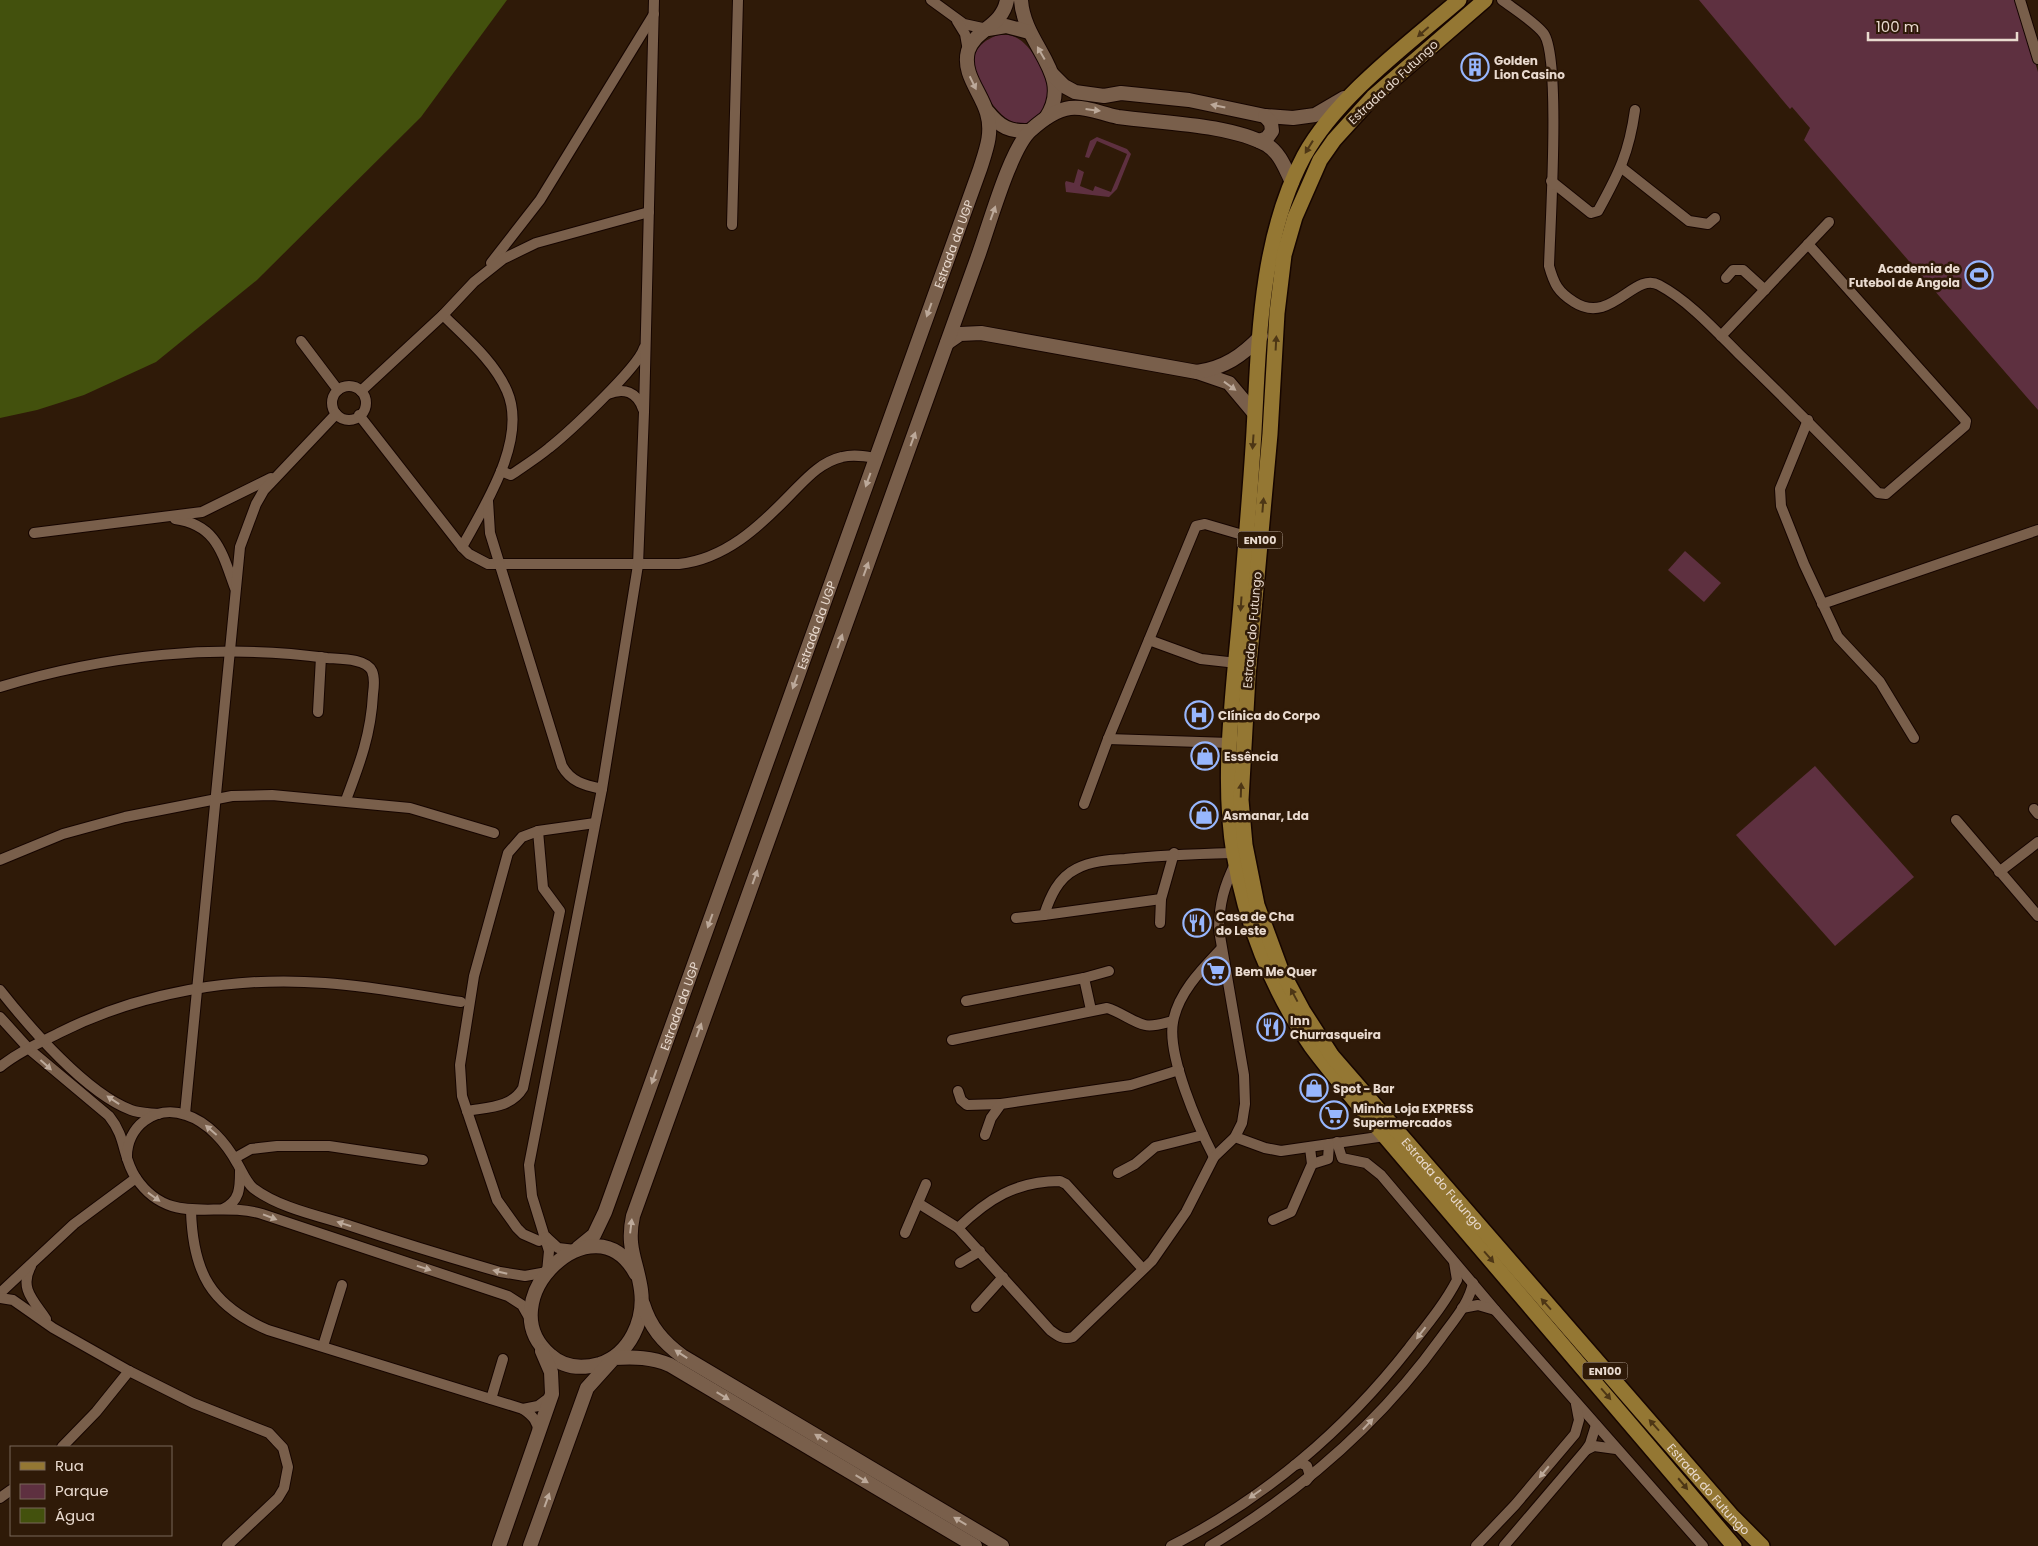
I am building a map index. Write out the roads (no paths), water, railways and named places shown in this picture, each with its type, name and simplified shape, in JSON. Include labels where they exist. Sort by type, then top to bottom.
[{"type":"main road","points":[[968,51],[973,42],[1002,15],[1007,0]]},
{"type":"main road","points":[[1021,0],[1029,32],[1052,74],[1064,86],[1076,92],[1104,96],[1122,93],[1189,100],[1265,116],[1293,118],[1315,115],[1359,88]]},
{"type":"main road","name":"Estrada do Futungo","points":[[1459,0],[1359,88],[1319,132],[1292,182],[1281,212],[1271,252],[1260,336],[1230,743],[1228,779],[1235,858],[1252,927],[1280,993],[1318,1055],[1734,1546]]},
{"type":"main road","name":"Estrada do Futungo","points":[[1485,0],[1373,97],[1334,140],[1320,160],[1295,217],[1284,254],[1248,676],[1241,800],[1245,846],[1257,905],[1281,970],[1303,1011],[1332,1056],[1731,1515],[1762,1546]]},
{"type":"main road","points":[[987,29],[1006,26],[1029,32]]},
{"type":"main road","name":"Estrada da UGP","points":[[968,51],[969,75],[987,112],[990,138],[605,1212],[594,1235],[558,1260],[547,1272],[536,1291],[531,1320],[537,1339],[555,1359],[573,1366],[588,1367],[614,1358],[625,1347],[634,1332],[640,1316],[642,1298],[630,1243],[633,1216],[960,305],[1017,150],[1029,131]]},
{"type":"main road","points":[[1046,118],[1054,107],[1056,95],[1052,74]]},
{"type":"main road","points":[[987,112],[1003,128],[1011,131],[1029,131],[1046,118],[1072,108],[1096,110],[1114,116],[1224,131],[1259,141],[1278,154],[1292,182]]},
{"type":"main road","points":[[1259,141],[1267,138],[1272,131],[1271,123],[1265,116]]},
{"type":"main road","points":[[960,305],[960,315],[964,324],[981,334]]},
{"type":"main road","points":[[947,343],[960,334],[981,334],[1196,372],[1229,383],[1255,414]]},
{"type":"main road","points":[[1196,372],[1226,365],[1250,348],[1260,336]]},
{"type":"main road","name":"Estrada da UGP","points":[[575,1250],[600,1247],[616,1251],[631,1264],[636,1274]]},
{"type":"main road","points":[[642,1298],[646,1315],[654,1330],[666,1344],[682,1356],[1002,1546]]},
{"type":"main road","points":[[499,1546],[552,1394],[551,1372],[537,1339]]},
{"type":"main road","points":[[530,1546],[587,1388],[614,1358],[642,1357],[655,1359],[670,1365],[975,1546]]},
{"type":"street","points":[[127,1158],[128,1142],[135,1128],[142,1122],[159,1114],[172,1112],[185,1114],[202,1122],[218,1136],[235,1158],[252,1188],[287,1205],[500,1272],[525,1276],[547,1272],[549,1251],[532,1196],[529,1165],[602,790],[638,564],[644,412],[654,0]]},
{"type":"street","points":[[732,225],[738,0]]},
{"type":"street","points":[[932,0],[957,20],[987,29]]},
{"type":"street","points":[[1502,0],[1544,34],[1548,45],[1553,113],[1550,266],[1555,287],[1561,294],[1583,308],[1594,309],[1614,302],[1648,282],[1658,284],[1691,309],[1721,336],[1882,495],[1886,494],[1967,424],[1808,244]]},
{"type":"street","points":[[2020,0],[2038,60]]},
{"type":"street","points":[[361,391],[443,315],[504,249],[540,200],[654,13]]},
{"type":"street","points":[[957,20],[965,34],[968,51]]},
{"type":"street","points":[[2028,26],[2038,21]]},
{"type":"street","points":[[1551,181],[1594,213],[1598,211],[1622,168],[1631,139],[1635,110]]},
{"type":"street","points":[[1622,168],[1689,221],[1698,224],[1708,224],[1715,218]]},
{"type":"street","points":[[474,282],[503,259],[536,243],[649,212]]},
{"type":"street","points":[[1721,336],[1829,222]]},
{"type":"street","points":[[1726,278],[1733,270],[1743,270],[1765,290]]},
{"type":"street","points":[[443,315],[493,367],[507,391],[512,408],[512,426],[501,471],[488,501],[462,546]]},
{"type":"street","points":[[301,341],[338,390]]},
{"type":"street","points":[[501,471],[511,475],[550,447],[634,365],[642,354],[646,341]]},
{"type":"street","points":[[347,386],[361,391],[365,401],[363,412],[350,419],[336,414],[333,410],[332,399],[338,390],[347,386]]},
{"type":"street","points":[[605,394],[618,390],[630,392],[640,399],[644,412]]},
{"type":"street","points":[[185,1114],[240,547],[256,504],[274,477],[336,414]]},
{"type":"street","points":[[359,415],[462,546],[478,559],[488,564],[699,562],[718,554],[756,528],[823,465],[842,456],[858,455],[876,458]]},
{"type":"street","points":[[1808,420],[1780,489],[1780,506],[1838,637],[1880,682],[1914,738]]},
{"type":"street","points":[[34,533],[202,512],[274,477]]},
{"type":"street","points":[[488,501],[490,533],[562,766],[567,775],[576,782],[602,790]]},
{"type":"street","points":[[164,518],[188,521],[208,531],[220,548],[236,591]]},
{"type":"street","points":[[1084,804],[1108,739],[1196,526],[1205,524],[1246,536]]},
{"type":"street","points":[[1822,604],[2038,530]]},
{"type":"street","points":[[1149,640],[1201,659],[1237,663]]},
{"type":"street","points":[[0,687],[54,671],[155,656],[229,650],[321,657],[366,664],[372,671],[373,700],[368,740],[346,800]]},
{"type":"street","points":[[318,712],[321,657]]},
{"type":"street","points":[[1108,739],[1230,743]]},
{"type":"street","points":[[0,860],[63,834],[125,817],[232,796],[272,795],[346,800],[410,808],[494,833]]},
{"type":"street","points":[[1956,820],[2038,916]]},
{"type":"street","points":[[546,1237],[539,1241],[524,1234],[496,1200],[467,1111],[459,1073],[474,976],[508,853],[522,837],[538,831],[595,823]]},
{"type":"street","points":[[467,1111],[508,1104],[515,1099],[523,1088],[560,911],[543,888],[538,831]]},
{"type":"street","points":[[1999,872],[2038,842]]},
{"type":"street","points":[[1160,923],[1161,900],[1174,853]]},
{"type":"street","points":[[918,1203],[958,1228],[1050,1330],[1060,1338],[1066,1339],[1072,1337],[1144,1269],[1186,1212],[1214,1157],[1235,1137],[1242,1123],[1246,1104],[1244,1075],[1222,949],[1219,910],[1224,887],[1235,858],[1174,853],[1091,862],[1074,869],[1058,884],[1050,898],[1044,915]]},
{"type":"street","points":[[1016,918],[1161,900]]},
{"type":"street","points":[[1214,1157],[1203,1135],[1179,1070],[1172,1039],[1173,1021],[1182,999],[1194,981],[1222,949]]},
{"type":"street","points":[[966,1000],[1084,978],[1109,971]]},
{"type":"street","points":[[1084,978],[1091,1010]]},
{"type":"street","points":[[0,1067],[43,1041],[87,1020],[113,1010],[167,995],[196,990],[260,982],[327,983],[461,1002]]},
{"type":"street","points":[[0,990],[33,1032],[74,1070],[118,1104],[133,1110],[159,1114]]},
{"type":"street","points":[[952,1040],[1108,1008],[1121,1012],[1144,1025],[1152,1026],[1173,1021]]},
{"type":"street","points":[[0,1017],[29,1049],[109,1116],[119,1129],[127,1158],[136,1178],[158,1200],[173,1207],[190,1211],[222,1209],[254,1212],[508,1296],[522,1305],[531,1320]]},
{"type":"street","points":[[958,1091],[961,1100],[967,1105],[1001,1104],[1131,1085],[1179,1070]]},
{"type":"street","points":[[986,1136],[991,1118],[1001,1104]]},
{"type":"street","points":[[1118,1173],[1135,1164],[1155,1147],[1203,1135]]},
{"type":"street","points":[[1235,1137],[1265,1148],[1281,1151],[1385,1136]]},
{"type":"street","points":[[1312,1164],[1328,1159],[1333,1143]]},
{"type":"street","points":[[1333,1143],[1342,1158],[1366,1163],[1381,1175],[1496,1311],[1703,1546]]},
{"type":"street","points":[[235,1158],[252,1149],[277,1146],[330,1146],[423,1160]]},
{"type":"street","points":[[1273,1220],[1291,1212],[1312,1164],[1310,1148]]},
{"type":"street","points":[[222,1209],[232,1205],[237,1197],[240,1186],[240,1169]]},
{"type":"street","points":[[0,1293],[74,1224],[136,1178]]},
{"type":"street","points":[[958,1228],[981,1207],[1013,1188],[1060,1181],[1066,1184],[1144,1269]]},
{"type":"street","points":[[905,1233],[926,1184]]},
{"type":"street","points":[[190,1211],[196,1259],[206,1282],[221,1301],[260,1327],[523,1409],[535,1419],[538,1426],[538,1438]]},
{"type":"street","points":[[546,1237],[558,1248],[575,1250]]},
{"type":"street","points":[[960,1263],[980,1251]]},
{"type":"street","points":[[36,1258],[26,1276],[26,1286],[53,1328]]},
{"type":"street","points":[[1171,1546],[1235,1508],[1294,1465],[1321,1442],[1387,1376],[1450,1294],[1457,1280],[1457,1272],[1452,1259]]},
{"type":"street","points":[[976,1307],[1003,1277]]},
{"type":"street","points":[[1450,1294],[1457,1288],[1473,1283]]},
{"type":"street","points":[[1210,1546],[1239,1529],[1306,1481],[1333,1458],[1395,1395],[1430,1353],[1471,1295],[1473,1283]]},
{"type":"street","points":[[323,1346],[342,1285]]},
{"type":"street","points":[[0,1298],[13,1300],[53,1328],[129,1371],[193,1403],[260,1428],[277,1439],[283,1448],[288,1467],[284,1488],[278,1498],[227,1546]]},
{"type":"street","points":[[1462,1308],[1478,1305],[1496,1311]]},
{"type":"street","points":[[491,1399],[503,1359]]},
{"type":"street","points":[[63,1446],[96,1412],[129,1371]]},
{"type":"street","points":[[523,1409],[546,1402],[552,1394]]},
{"type":"street","points":[[1476,1546],[1515,1505],[1575,1434],[1579,1420],[1575,1401]]},
{"type":"street","points":[[1575,1434],[1596,1425]]},
{"type":"street","points":[[1504,1546],[1586,1450],[1596,1425]]},
{"type":"street","points":[[1321,1442],[1318,1448],[1319,1454],[1328,1459],[1333,1458]]},
{"type":"street","points":[[1586,1450],[1594,1446],[1616,1449]]},
{"type":"street","points":[[1294,1465],[1301,1464],[1307,1466],[1310,1476],[1306,1481]]},
{"type":"street","points":[[1690,1533],[1696,1546]]},
{"type":"water","points":[[0,0],[507,0],[421,117],[257,280],[156,362],[84,395],[37,410],[0,418]]},
{"type":"place","name":"Golden Lion Casino","points":[[1475,67]]},
{"type":"place","name":"Academia de Futebol de Angola","points":[[1979,275]]},
{"type":"place","name":"Clínica do Corpo","points":[[1199,715]]},
{"type":"place","name":"Essência","points":[[1205,756]]},
{"type":"place","name":"Asmanar, Lda","points":[[1204,815]]},
{"type":"place","name":"Casa de Cha do Leste","points":[[1197,923]]},
{"type":"place","name":"Bem Me Quer","points":[[1216,971]]},
{"type":"place","name":"Inn Churrasqueira","points":[[1271,1027]]},
{"type":"place","name":"Spot - Bar","points":[[1314,1088]]},
{"type":"place","name":"Minha Loja EXPRESS Supermercados","points":[[1334,1115]]}]
